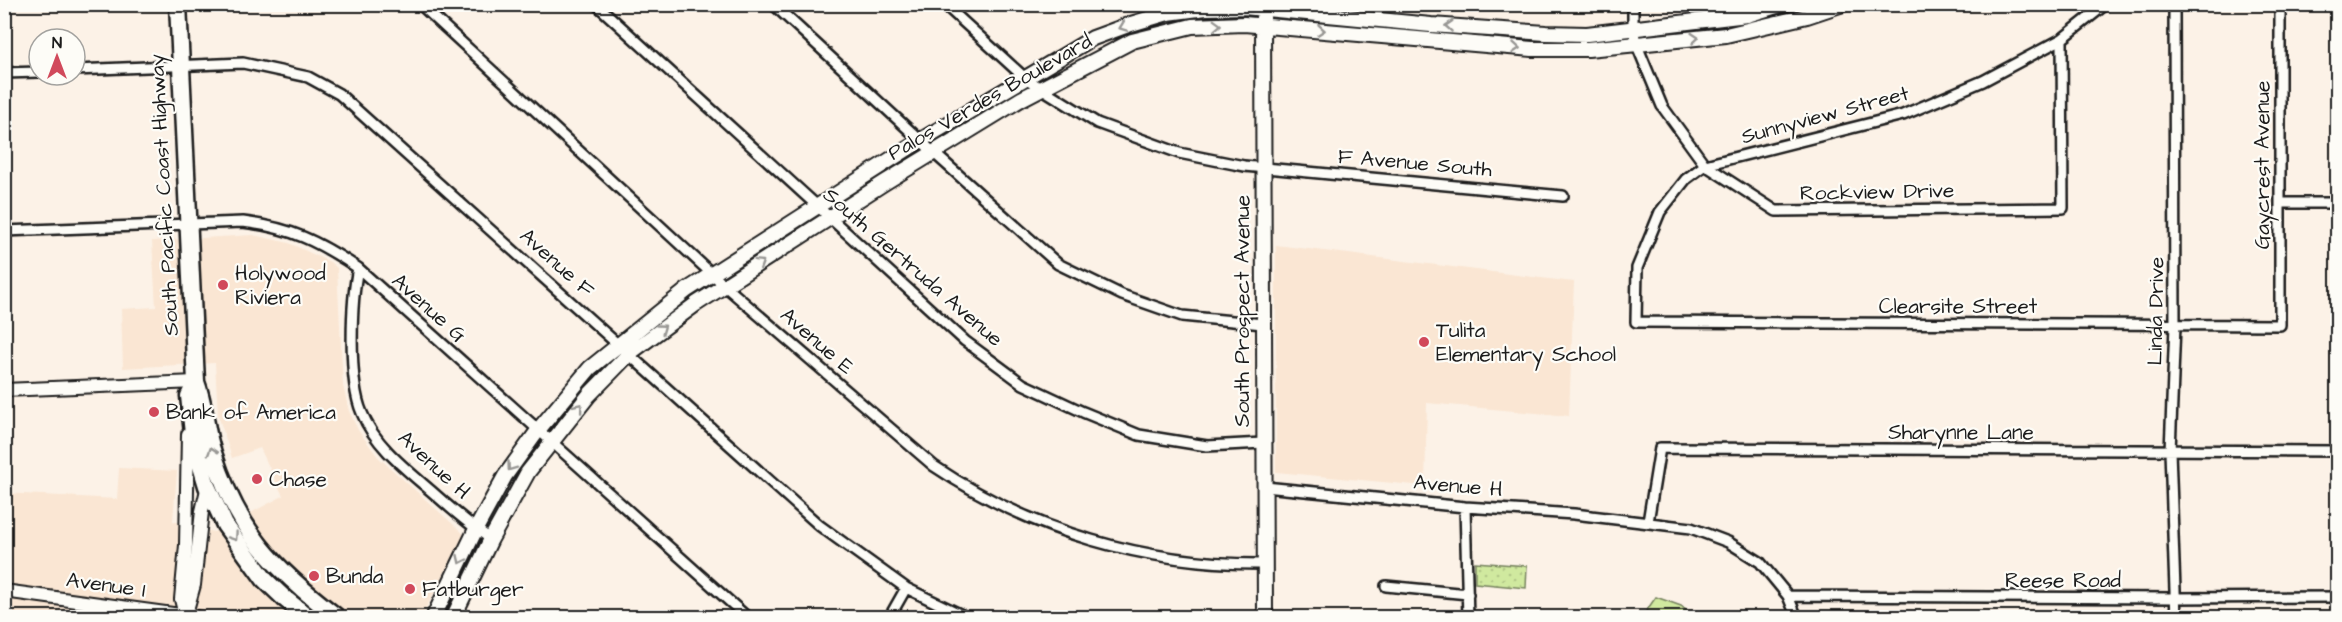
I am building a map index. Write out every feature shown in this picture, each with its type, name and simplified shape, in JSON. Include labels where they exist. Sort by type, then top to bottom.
[{"type":"highway","name":"South Pacific Coast Highway","points":[[178,4],[196,382],[202,398],[206,429],[220,474],[238,515],[260,547],[296,585],[338,618]]},
{"type":"highway","name":"South Pacific Coast Highway","points":[[196,382],[189,396],[190,424],[207,486],[225,525],[248,559],[265,580],[300,615]]},
{"type":"highway","points":[[300,615],[304,605],[308,605],[326,618]]},
{"type":"main road","name":"Palos Verdes Boulevard","points":[[433,618],[476,529],[505,476],[539,429],[590,368],[687,290],[921,140],[1093,38],[1168,13],[1206,8],[1263,6],[1431,25],[1587,34],[1783,4]]},
{"type":"main road","name":"Palos Verdes Boulevard","points":[[453,618],[491,539],[528,472],[589,395],[630,353],[696,304],[884,183],[1041,88],[1132,41],[1192,26],[1263,25],[1532,50],[1588,50],[1726,35],[1811,9],[1843,4]]},
{"type":"main road","name":"South Prospect Avenue","points":[[1263,6],[1265,618]]},
{"type":"street","name":"Avenue E","points":[[420,4],[712,275],[934,466],[986,498],[1027,518],[1069,534],[1134,553],[1200,561],[1264,564]]},
{"type":"street","name":"South Gertruda Avenue","points":[[596,4],[966,342],[1023,384],[1139,435],[1207,446],[1263,444]]},
{"type":"street","points":[[773,4],[1058,264],[1122,295],[1182,316],[1263,324]]},
{"type":"street","name":"F Avenue South","points":[[944,4],[1025,78],[1097,123],[1179,153],[1244,166],[1563,196]]},
{"type":"street","points":[[1633,4],[1633,28],[1636,43],[1662,106],[1705,165]]},
{"type":"street","name":"Sunnyview Street","points":[[1705,165],[1904,115],[1983,81],[2061,39],[2106,4]]},
{"type":"street","name":"Linda Drive","points":[[2174,4],[2175,325],[2170,451],[2176,618]]},
{"type":"street","name":"Gaycrest Avenue","points":[[2280,4],[2280,325]]},
{"type":"street","name":"Rockview Drive","points":[[1705,165],[1776,211],[2062,208],[2061,39]]},
{"type":"street","name":"Avenue F","points":[[87,70],[243,63],[272,67],[308,77],[339,94],[619,343],[820,526],[906,588],[968,618]]},
{"type":"street","points":[[4,73],[27,72]]},
{"type":"street","name":"Clearsite Street","points":[[1705,165],[1686,179],[1660,212],[1637,268],[1636,322],[2280,325]]},
{"type":"street","points":[[2280,203],[2337,203]]},
{"type":"street","name":"Avenue G","points":[[4,231],[243,222],[280,228],[303,235],[332,250],[358,268],[748,618]]},
{"type":"street","name":"Avenue H","points":[[358,268],[353,291],[355,390],[370,430],[395,460],[476,529],[491,539]]},
{"type":"street","points":[[4,390],[196,382]]},
{"type":"street","points":[[185,616],[181,599],[186,545],[187,439],[190,424]]},
{"type":"street","name":"Sharynne Lane","points":[[1648,522],[1660,448],[2337,451]]},
{"type":"street","points":[[185,616],[194,585],[207,486],[220,474]]},
{"type":"street","name":"Avenue H","points":[[1265,487],[1465,507],[1574,514],[1691,528],[1728,542],[1760,562],[1788,596],[1797,618]]},
{"type":"street","points":[[1465,507],[1468,618]]},
{"type":"street","points":[[1386,586],[1468,594]]},
{"type":"street","points":[[889,618],[906,588]]},
{"type":"street","name":"Avenue I","points":[[4,591],[202,618]]},
{"type":"street","name":"Reese Road","points":[[1788,596],[2337,597]]},
{"type":"shaded area","points":[[253,235],[289,243],[330,262],[337,268],[343,386],[349,411],[358,430],[378,457],[465,535],[421,617],[5,618],[5,493],[117,499],[119,468],[177,471],[173,521],[214,532],[283,496],[260,448],[232,458],[218,415],[215,363],[123,368],[121,309],[156,307],[152,241]]},
{"type":"shaded area","name":"Tulita Elementary School","points":[[1276,245],[1574,282],[1569,416],[1427,403],[1425,486],[1276,472]]},
{"type":"green space","points":[[1475,562],[1527,566],[1526,588],[1475,583]]},
{"type":"green space","points":[[1656,597],[1681,606],[1694,617],[1642,617]]},
{"type":"place","name":"Holywood Riviera","points":[[223,285]]},
{"type":"place","name":"Tulita Elementary School","points":[[1424,342]]},
{"type":"place","name":"Bank of America","points":[[154,412]]},
{"type":"place","name":"Chase","points":[[257,479]]},
{"type":"place","name":"Bunda","points":[[314,576]]},
{"type":"place","name":"Fatburger","points":[[410,589]]}]
